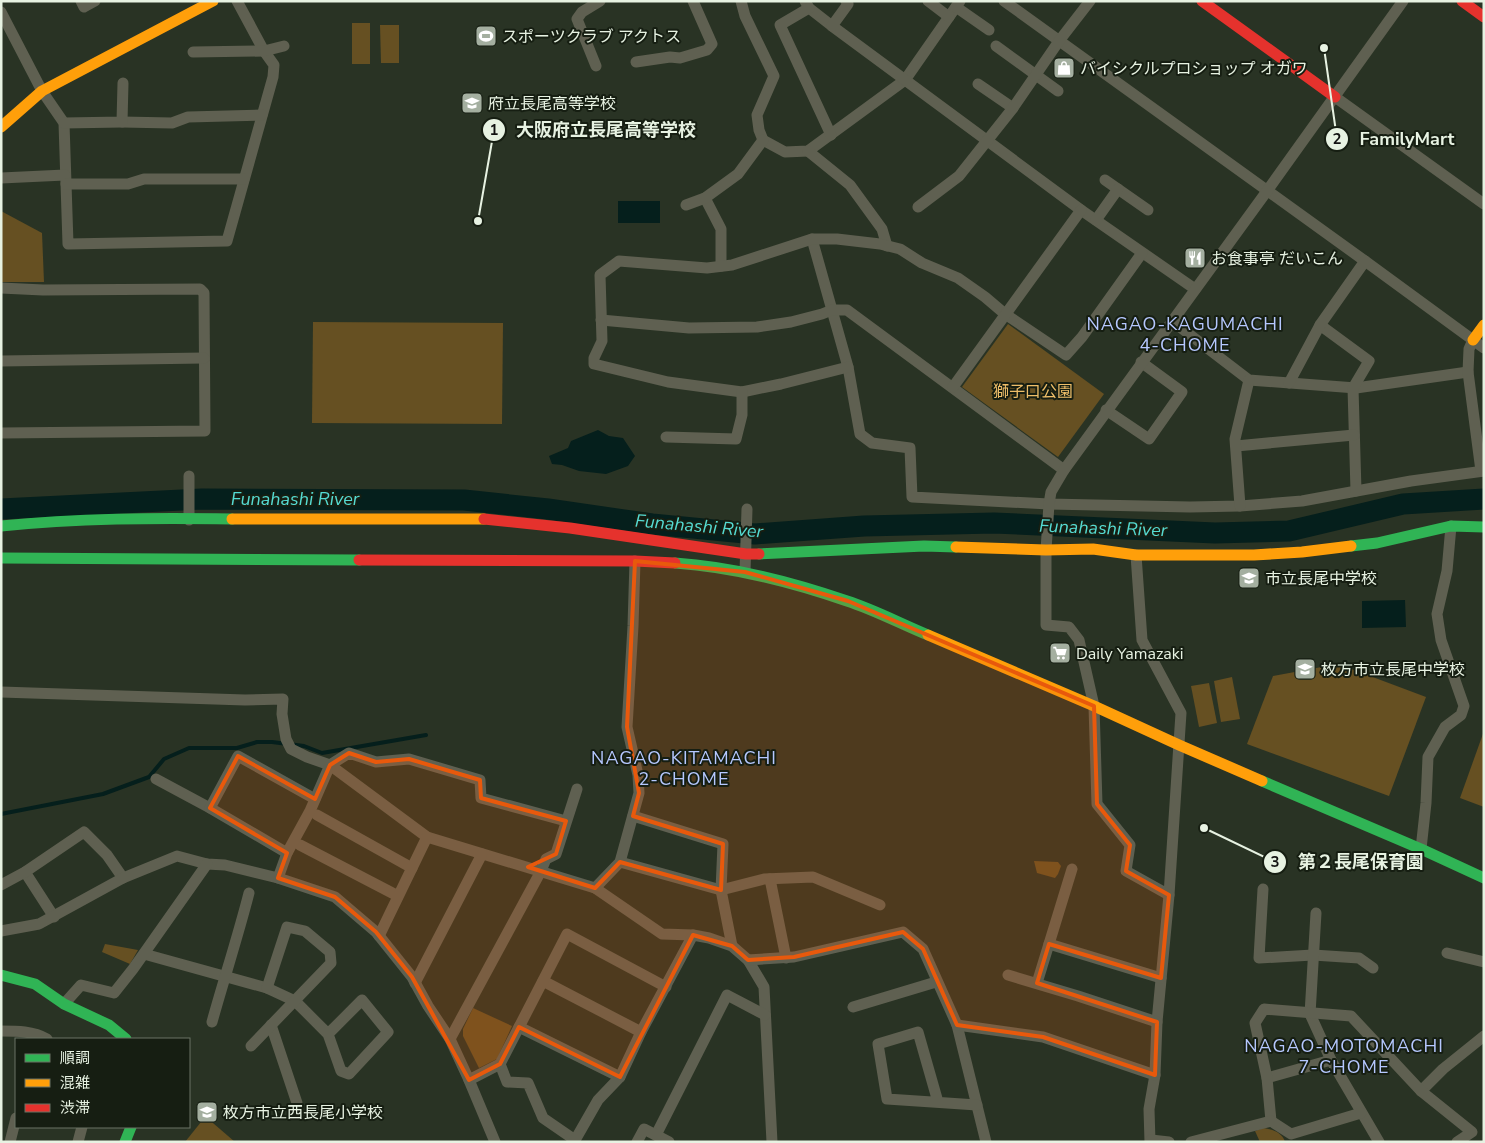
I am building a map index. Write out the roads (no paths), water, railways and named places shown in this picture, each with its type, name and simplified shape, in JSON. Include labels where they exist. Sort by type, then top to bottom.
[{"type":"street","points":[[80,1],[84,7],[96,1]]},
{"type":"street","points":[[1,127],[42,91],[213,1]]},
{"type":"street","points":[[1,12],[42,91],[64,123],[68,244],[227,241],[273,77],[274,65],[264,51],[238,1]]},
{"type":"street","points":[[596,66],[577,19],[582,12],[600,1]]},
{"type":"street","points":[[636,62],[670,57],[680,58],[707,50],[712,44],[694,4],[706,1]]},
{"type":"street","points":[[741,1],[745,16],[774,76],[757,115],[759,130],[763,140],[785,152],[808,152],[905,80],[958,4],[989,30]]},
{"type":"street","points":[[928,1],[949,17]]},
{"type":"street","points":[[1004,1],[1484,348]]},
{"type":"street","points":[[918,207],[959,176],[1014,108],[1059,41],[1090,1]]},
{"type":"street","points":[[1202,1],[1484,204]]},
{"type":"street","points":[[1169,895],[1126,871],[1130,845],[1097,804],[1094,706],[1079,640],[1069,627],[1046,625],[1046,550],[1051,492],[1106,410],[1267,191],[1403,1]]},
{"type":"street","points":[[1462,1],[1484,17]]},
{"type":"street","points":[[832,26],[848,2]]},
{"type":"street","points":[[831,135],[780,25],[807,4],[832,26],[986,141],[1195,289]]},
{"type":"street","points":[[192,52],[264,51],[284,46]]},
{"type":"street","points":[[996,46],[1058,91]]},
{"type":"street","points":[[122,122],[123,83]]},
{"type":"street","points":[[978,84],[1014,108]]},
{"type":"street","points":[[64,123],[172,123],[188,117],[262,115]]},
{"type":"street","points":[[686,205],[705,198],[738,174],[763,140]]},
{"type":"street","points":[[808,152],[850,184],[882,229],[887,246]]},
{"type":"street","points":[[1,178],[65,179],[128,184],[144,179],[244,179]]},
{"type":"street","points":[[1105,180],[1148,210]]},
{"type":"street","points":[[1096,220],[1118,189]]},
{"type":"street","points":[[705,198],[720,229],[721,266]]},
{"type":"street","points":[[953,387],[1081,210]]},
{"type":"street","points":[[812,239],[848,367],[860,434],[872,443],[910,448],[912,497],[1049,504],[1190,507],[1240,506],[1302,501],[1411,481],[1482,471],[1468,372],[1469,349],[1472,340],[1484,325]]},
{"type":"street","points":[[848,367],[742,392],[668,382],[594,364],[594,358],[602,341],[600,275],[619,261],[707,268],[732,265],[812,239],[837,239],[887,246],[900,249],[922,263],[958,278],[1005,314],[1066,355],[1082,337],[1142,253]]},
{"type":"street","points":[[1289,383],[1320,325],[1364,261]]},
{"type":"street","points":[[1,288],[44,290],[200,289],[204,293],[204,431],[1,434]]},
{"type":"street","points":[[601,320],[689,328],[757,327],[791,322],[832,310],[847,310],[1064,470]]},
{"type":"street","points":[[1172,321],[1249,380],[1353,388],[1468,372]]},
{"type":"street","points":[[1320,325],[1369,361],[1353,388],[1356,491]]},
{"type":"street","points":[[1,360],[204,358]]},
{"type":"street","points":[[1106,410],[1149,439],[1182,392],[1141,362]]},
{"type":"street","points":[[1240,506],[1235,439],[1249,380]]},
{"type":"street","points":[[666,437],[736,439],[742,415],[742,392]]},
{"type":"street","points":[[1236,446],[1354,435]]},
{"type":"street","points":[[189,476],[189,517]]},
{"type":"street","points":[[745,572],[747,510]]},
{"type":"street","points":[[1,526],[48,521],[189,517],[481,519],[746,550],[794,553],[924,546],[1046,550],[1094,549],[1136,555],[1254,555],[1302,552],[1377,543],[1451,526],[1484,527]]},
{"type":"street","points":[[1421,849],[1426,803],[1428,756],[1445,727],[1461,715],[1464,706],[1441,640],[1437,614],[1447,571],[1451,526]]},
{"type":"street","points":[[1136,555],[1142,640],[1181,713],[1169,895],[1157,1022],[1155,1075],[1148,1109],[1150,1141],[1169,1142]]},
{"type":"street","points":[[1,558],[635,561],[678,562],[745,572],[848,602],[1094,706],[1484,878]]},
{"type":"street","points":[[595,888],[620,862],[639,793],[638,775],[627,727],[634,626],[635,561]]},
{"type":"street","points":[[1,692],[245,700],[283,699],[282,714],[289,744],[307,757],[330,765],[427,837],[595,888],[662,934],[694,935],[732,946],[748,960],[764,987],[772,1142]]},
{"type":"street","points":[[278,878],[287,853],[330,765],[349,753],[376,762],[409,759],[480,780],[481,798],[566,822]]},
{"type":"street","points":[[210,808],[238,756],[315,799]]},
{"type":"street","points":[[156,779],[287,853]]},
{"type":"street","points":[[450,1039],[546,859],[556,854],[578,789]]},
{"type":"street","points":[[317,815],[412,868]]},
{"type":"street","points":[[633,816],[723,844],[721,890],[732,946]]},
{"type":"street","points":[[1,885],[25,872],[84,832],[107,855],[123,878]]},
{"type":"street","points":[[379,936],[427,837]]},
{"type":"street","points":[[300,845],[398,896]]},
{"type":"street","points":[[416,983],[482,854]]},
{"type":"street","points":[[1,931],[39,924],[123,878],[177,856],[278,878],[335,897],[379,936],[416,983],[428,1006],[450,1039],[495,1142]]},
{"type":"street","points":[[620,862],[721,890],[770,879],[813,877],[880,905]]},
{"type":"street","points":[[64,1004],[81,985],[114,994],[207,864]]},
{"type":"street","points":[[1037,983],[1072,868]]},
{"type":"street","points":[[25,872],[54,917]]},
{"type":"street","points":[[770,879],[786,958]]},
{"type":"street","points":[[1263,889],[1259,958],[1313,955],[1359,958],[1373,968]]},
{"type":"street","points":[[212,1022],[249,893]]},
{"type":"street","points":[[1316,914],[1310,1014],[1331,1060],[1379,1142]]},
{"type":"street","points":[[251,1046],[331,963],[330,952],[305,931],[286,926],[267,988]]},
{"type":"street","points":[[748,960],[786,958],[903,932],[923,949],[936,982],[957,1025],[986,1142]]},
{"type":"street","points":[[469,1080],[500,1064],[567,934],[666,987]]},
{"type":"street","points":[[500,1064],[507,1082],[528,1083],[543,1118],[574,1141],[598,1100],[620,1077],[641,1032],[694,935]]},
{"type":"street","points":[[1049,944],[1161,978]]},
{"type":"street","points":[[1447,953],[1484,962]]},
{"type":"street","points":[[144,954],[267,988],[295,1001],[328,1034],[341,1071],[349,1074],[388,1032],[362,1000],[328,1034]]},
{"type":"street","points":[[1,975],[35,984],[64,1004],[109,1025],[125,1038]]},
{"type":"street","points":[[1008,975],[1157,1022]]},
{"type":"street","points":[[543,981],[641,1032]]},
{"type":"street","points":[[852,1008],[936,982]]},
{"type":"street","points":[[656,1135],[727,995],[766,1015]]},
{"type":"street","points":[[1271,1121],[1267,1078],[1255,1023],[1264,1009],[1351,1016],[1421,1090],[1472,1132],[1457,1142]]},
{"type":"street","points":[[271,1025],[297,1103]]},
{"type":"street","points":[[957,1025],[1043,1037],[1155,1075]]},
{"type":"street","points":[[519,1027],[620,1077]]},
{"type":"street","points":[[1,1031],[23,1031],[41,1038]]},
{"type":"street","points":[[938,1102],[918,1032],[878,1044],[887,1099],[977,1105]]},
{"type":"street","points":[[1421,1090],[1442,1069],[1484,1036]]},
{"type":"street","points":[[1267,1078],[1331,1060]]},
{"type":"street","points":[[1191,1142],[1271,1121],[1291,1134],[1361,1112]]},
{"type":"street","points":[[10,1142],[15,1122]]},
{"type":"street","points":[[78,1142],[82,1128]]},
{"type":"street","points":[[125,1142],[131,1128]]},
{"type":"street","points":[[637,1142],[644,1130],[669,1142]]},
{"type":"water","points":[[618,201],[660,201],[660,223],[618,223]]},
{"type":"water","points":[[598,430],[609,436],[623,438],[635,456],[628,466],[606,474],[579,471],[562,465],[552,464],[549,456],[568,448],[571,441]]},
{"type":"water","points":[[1405,600],[1406,627],[1362,628],[1362,601]]},
{"type":"waterway","name":"Funahashi River","points":[[1,509],[202,499],[464,500],[548,509],[652,524],[755,534],[864,526],[994,523],[1215,533],[1289,531],[1403,504],[1484,499]]},
{"type":"waterway","points":[[1,814],[103,794],[149,777],[164,759],[189,748],[237,748],[257,742],[272,742],[304,746],[322,753],[426,735]]},
{"type":"place","name":"スポーツクラブ アクトス","points":[[486,36]]},
{"type":"place","name":"FamilyMart","points":[[1324,48]]},
{"type":"place","name":"バイシクルプロショップ オガワ","points":[[1064,68]]},
{"type":"place","name":"府立長尾高等学校","points":[[472,103]]},
{"type":"place","name":"大阪府立長尾高等学校","points":[[478,221]]},
{"type":"place","name":"お食事亭 だいこん","points":[[1195,258]]},
{"type":"place","name":"市立長尾中学校","points":[[1249,578]]},
{"type":"place","name":"Daily Yamazaki","points":[[1060,653]]},
{"type":"place","name":"枚方市立長尾中学校","points":[[1305,669]]},
{"type":"place","name":"第２長尾保育園","points":[[1204,828]]},
{"type":"place","name":"枚方市立西長尾小学校","points":[[207,1112]]},
{"type":"district","name":"NAGAO-KAGUMACHI 4-CHOME","points":[[1185,334]]},
{"type":"district","name":"NAGAO-KITAMACHI 2-CHOME","points":[[684,768]]},
{"type":"district","name":"NAGAO-MOTOMACHI 7-CHOME","points":[[1344,1056]]},
{"type":"park label","name":"獅子口公園","points":[[1033,391]]}]
